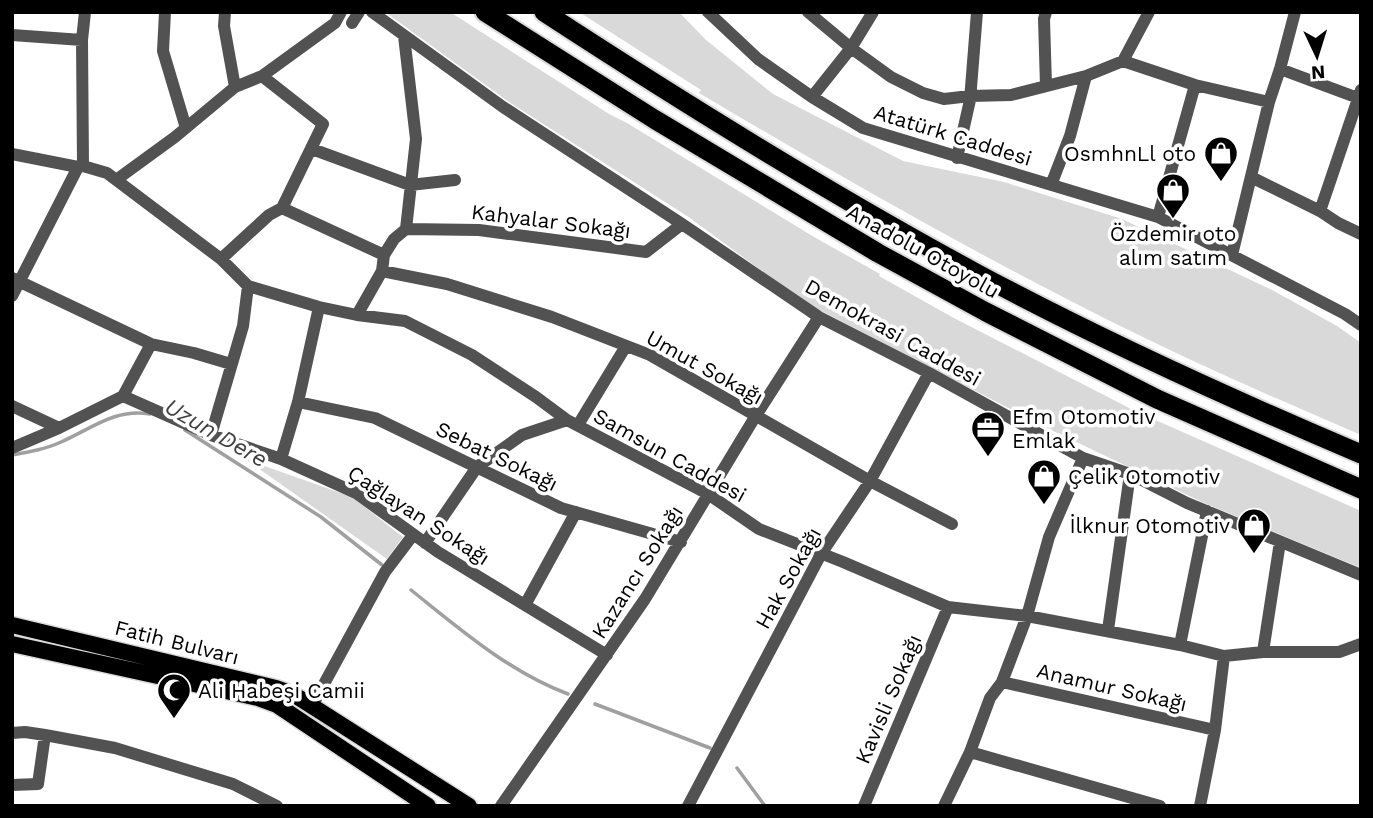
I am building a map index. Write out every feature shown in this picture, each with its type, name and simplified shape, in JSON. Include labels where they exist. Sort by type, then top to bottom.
[{"type":"highway","name":"Anadolu Otoyolu","points":[[485,12],[654,119],[878,253],[974,306],[1157,399],[1361,489]]},
{"type":"highway","name":"Anadolu Otoyolu","points":[[544,12],[764,149],[981,275],[1207,388],[1361,454]]},
{"type":"main road","name":"Fatih Bulvarı","points":[[12,625],[293,694],[468,806]]},
{"type":"main road","name":"Fatih Bulvarı","points":[[12,644],[258,698],[277,705],[428,806]]},
{"type":"street","points":[[12,296],[16,280],[81,167],[82,40],[85,12]]},
{"type":"street","points":[[165,12],[163,51],[186,128]]},
{"type":"street","points":[[225,12],[224,26],[234,87]]},
{"type":"street","points":[[116,180],[186,128],[234,87],[262,76],[335,23],[341,12]]},
{"type":"street","name":"Demokrasi Caddesi","points":[[372,12],[503,107],[819,317],[929,373],[1083,458],[1130,474],[1187,503],[1361,575]]},
{"type":"street","name":"Atatürk Caddesi","points":[[708,12],[758,59],[812,97],[863,128],[1158,217],[1345,314],[1361,325]]},
{"type":"street","points":[[808,12],[891,77],[923,93],[944,99],[1011,94],[1086,76],[1123,61],[1149,12]]},
{"type":"street","points":[[957,158],[970,96],[977,12]]},
{"type":"street","points":[[1046,12],[1046,86]]},
{"type":"street","points":[[1231,255],[1269,102],[1295,12]]},
{"type":"street","points":[[812,97],[851,48],[871,13]]},
{"type":"street","points":[[12,35],[82,40]]},
{"type":"street","points":[[357,315],[382,271],[384,255],[394,239],[406,229],[416,139],[404,36]]},
{"type":"street","points":[[1123,61],[1195,85],[1269,102]]},
{"type":"street","points":[[1280,69],[1360,94],[1320,211]]},
{"type":"street","points":[[221,259],[269,215],[282,208],[323,124],[262,76]]},
{"type":"street","points":[[1051,185],[1070,136],[1086,76]]},
{"type":"street","points":[[1158,217],[1195,85]]},
{"type":"street","points":[[312,149],[410,185],[454,180]]},
{"type":"street","name":"Samsun Caddesi","points":[[12,154],[107,173],[221,259],[248,286],[319,307],[405,321],[472,355],[572,422],[708,494],[759,530],[948,607],[1027,615],[1181,645],[1223,656],[1263,652],[1339,652],[1361,644]]},
{"type":"street","points":[[1251,177],[1360,232]]},
{"type":"street","points":[[282,208],[384,255]]},
{"type":"street","name":"Kahyalar Sokağı","points":[[406,229],[479,230],[646,252],[682,224]]},
{"type":"street","name":"Umut Sokağı","points":[[382,271],[447,284],[552,317],[650,355],[755,417],[952,524]]},
{"type":"street","points":[[16,280],[151,344],[231,364]]},
{"type":"street","points":[[211,435],[243,326],[248,286]]},
{"type":"street","points":[[281,459],[298,402],[319,307]]},
{"type":"street","name":"Kazancı Sokağı","points":[[500,806],[645,599],[819,317]]},
{"type":"street","points":[[12,448],[123,396],[151,344]]},
{"type":"street","points":[[425,543],[477,467],[522,435],[572,422],[626,346]]},
{"type":"street","name":"Hak Sokağı","points":[[688,806],[821,554],[870,481],[929,373]]},
{"type":"street","name":"Çağlayan Sokağı","points":[[123,396],[211,435],[281,459],[356,493],[425,543],[607,655]]},
{"type":"street","name":"Sebat Sokağı","points":[[298,402],[374,418],[561,508],[681,542]]},
{"type":"street","points":[[12,407],[59,428]]},
{"type":"street","points":[[944,806],[970,752],[990,698],[1002,682],[1027,615],[1049,537],[1083,458]]},
{"type":"street","points":[[1108,630],[1130,474]]},
{"type":"street","points":[[1181,645],[1207,511]]},
{"type":"street","points":[[525,604],[576,512]]},
{"type":"street","points":[[312,706],[385,572],[413,535]]},
{"type":"street","points":[[1263,652],[1280,542]]},
{"type":"street","name":"Kavisli Sokağı","points":[[864,806],[948,607]]},
{"type":"street","points":[[1200,806],[1214,730],[1223,656]]},
{"type":"street","name":"Anamur Sokağı","points":[[1002,682],[1214,730]]},
{"type":"street","points":[[12,733],[25,732],[115,748],[233,784],[277,806]]},
{"type":"street","points":[[12,785],[38,784],[45,735]]},
{"type":"street","points":[[970,752],[1160,806]]},
{"type":"shaded area","points":[[385,12],[450,12],[609,114],[952,317],[1135,411],[1361,511],[1361,568],[1204,503],[1049,429],[804,302],[690,218],[509,102]]},
{"type":"shaded area","points":[[579,12],[679,12],[706,40],[773,94],[903,161],[1004,182],[1122,219],[1274,291],[1337,326],[1361,343],[1361,435],[1141,336],[954,239],[699,93],[701,90]]},
{"type":"shaded area","points":[[245,459],[352,497],[403,537],[387,559]]},
{"type":"waterway","name":"Uzun Dere","points":[[12,455],[55,444],[114,417],[150,414]]},
{"type":"waterway","name":"Uzun Dere","points":[[185,430],[321,517],[382,565]]},
{"type":"waterway","name":"Uzun Dere","points":[[411,590],[505,662],[568,694]]},
{"type":"waterway","name":"Uzun Dere","points":[[595,704],[710,748]]},
{"type":"waterway","name":"Uzun Dere","points":[[737,768],[765,806]]},
{"type":"place","name":"OsmhnLl oto","points":[[1221,183]]},
{"type":"place","name":"Özdemir oto alım satım","points":[[1173,220]]},
{"type":"place","name":"Efm Otomotiv Emlak","points":[[988,458]]},
{"type":"place","name":"Çelik Otomotiv","points":[[1044,506]]},
{"type":"place","name":"İlknur Otomotiv","points":[[1254,555]]},
{"type":"place","name":"Ali Habeşi Camii","points":[[174,720]]}]
